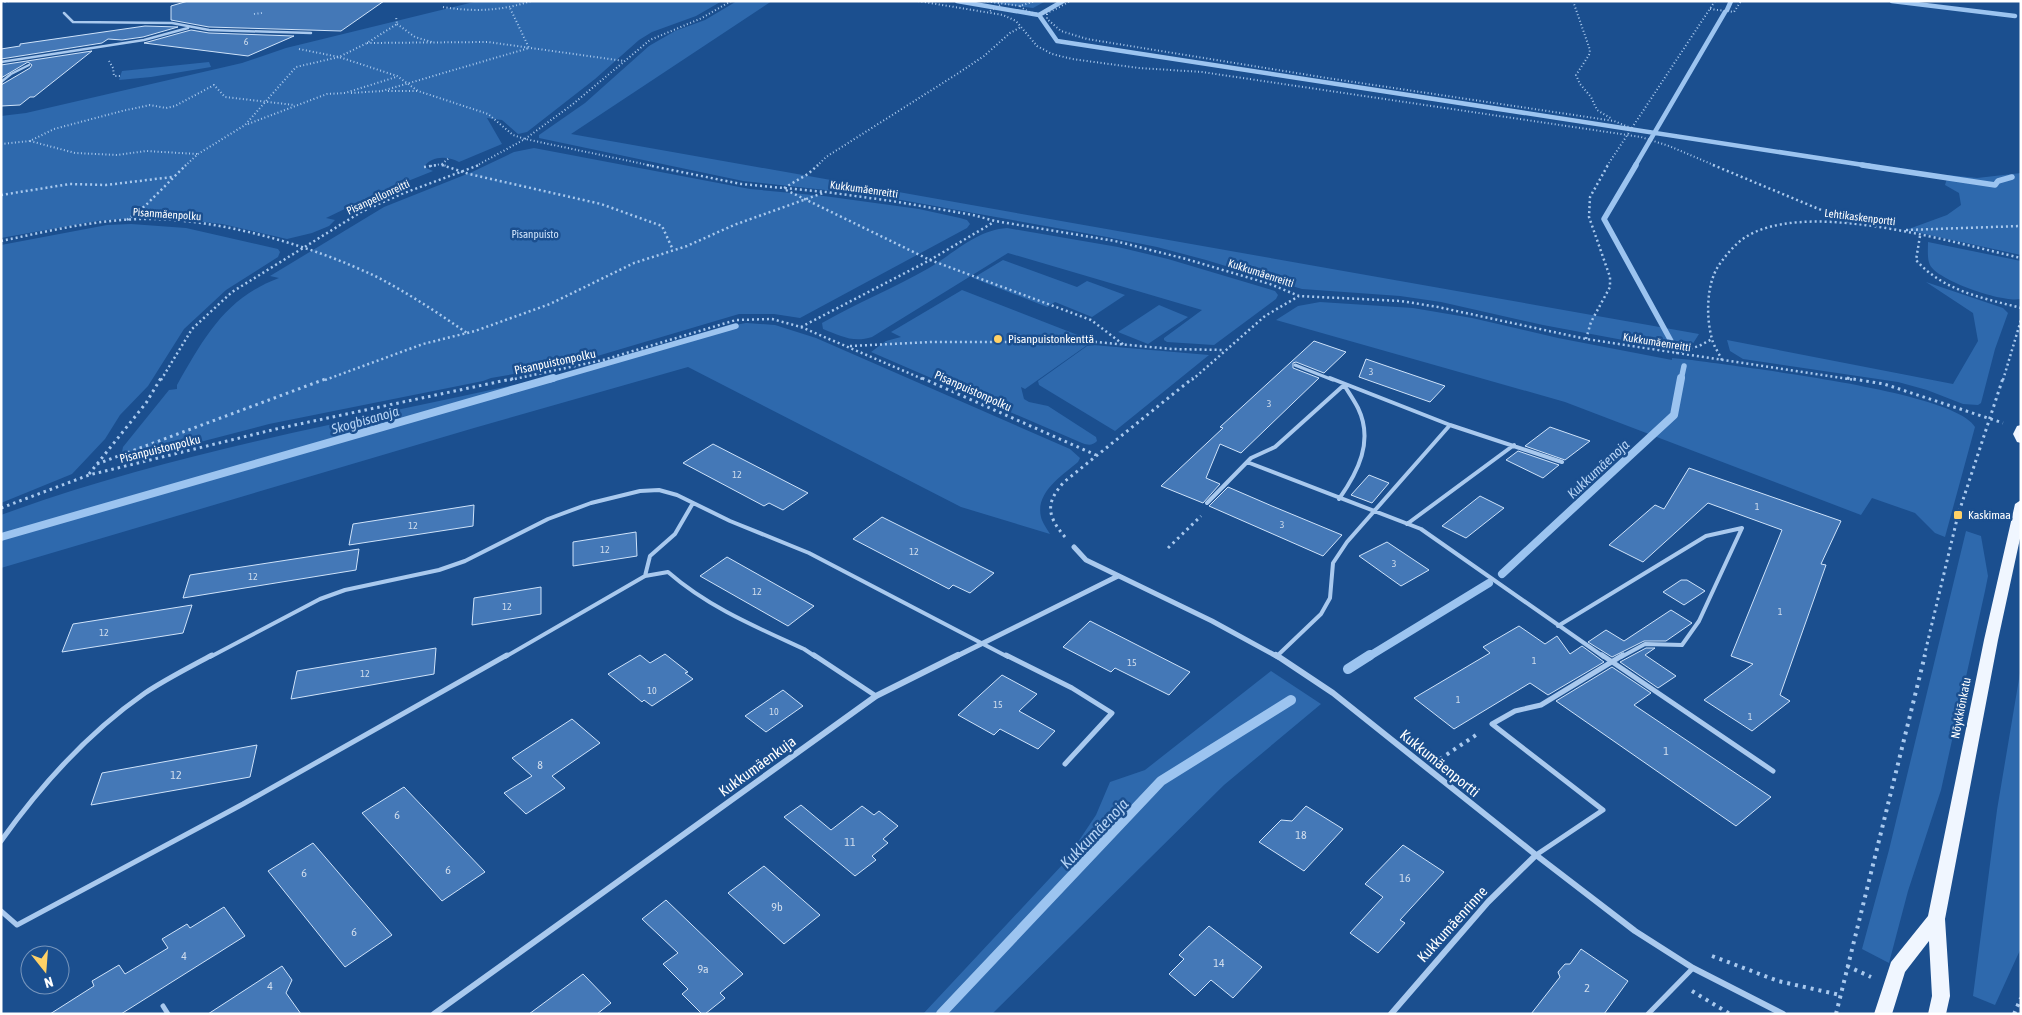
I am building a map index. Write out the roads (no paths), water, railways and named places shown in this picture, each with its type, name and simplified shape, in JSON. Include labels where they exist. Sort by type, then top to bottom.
[{"type":"main road","points":[[2021,428],[2019,434],[2021,440]]},
{"type":"main road","name":"Nöykkiönkatu","points":[[1937,1014],[1940,996],[1936,919],[1989,650],[2021,504]]},
{"type":"main road","name":"Nöykkiönkatu","points":[[1884,1014],[1897,968],[1936,919]]},
{"type":"street","name":"Kukkumäenportti","points":[[1074,547],[1086,560],[1212,621],[1278,656],[1333,693],[1536,855],[1635,931],[1693,968],[1783,1014]]},
{"type":"street","name":"Kukkumäenkuja","points":[[434,1014],[876,696],[1118,576]]},
{"type":"street","name":"Kukkumäenrinne","points":[[1390,1014],[1488,902],[1536,855]]},
{"type":"lane","points":[[64,13],[73,22],[172,23],[209,30],[311,33]]},
{"type":"lane","points":[[1,62],[144,40],[191,27]]},
{"type":"lane","points":[[1,82],[11,74],[29,65]]},
{"type":"lane","points":[[1295,365],[1450,425],[1562,462]]},
{"type":"lane","points":[[1207,503],[1247,462],[1275,447],[1344,385]]},
{"type":"lane","points":[[1339,499],[1357,474],[1367,438],[1361,413],[1344,385]]},
{"type":"lane","points":[[1278,656],[1322,614],[1330,598],[1333,562],[1347,542],[1450,425]]},
{"type":"lane","points":[[1407,524],[1514,445]]},
{"type":"lane","points":[[1247,462],[1421,529],[1558,626],[1772,772]]},
{"type":"lane","points":[[1,841],[45,784],[104,725],[146,693],[196,664],[320,599],[345,590],[439,570],[465,561],[548,519],[591,503],[640,491],[659,490],[677,495],[730,521],[809,553],[852,577],[929,614],[980,643],[1072,688],[1112,713],[1065,764]]},
{"type":"lane","points":[[645,576],[650,556],[675,534],[693,503]]},
{"type":"lane","points":[[1536,855],[1603,810],[1492,724],[1515,710],[1541,705],[1611,662],[1645,644],[1682,645],[1699,621],[1742,528],[1706,536],[1558,626]]},
{"type":"lane","points":[[1,911],[18,925],[243,804],[645,576],[668,572],[687,588],[723,611],[804,649],[876,696]]},
{"type":"lane","points":[[1648,1014],[1693,968]]},
{"type":"lane","points":[[163,1006],[168,1014]]},
{"type":"waterway","points":[[957,1],[1039,15]]},
{"type":"waterway","points":[[1039,15],[1063,1]]},
{"type":"waterway","points":[[1727,10],[1731,1]]},
{"type":"waterway","points":[[1892,1],[2015,16]]},
{"type":"waterway","points":[[1654,133],[1725,12]]},
{"type":"waterway","points":[[1039,15],[1057,41],[1654,133]]},
{"type":"waterway","name":"Kukkumäenoja","points":[[1635,166],[1654,133]]},
{"type":"waterway","points":[[1654,133],[1870,166]]},
{"type":"waterway","name":"Kukkumäenoja","points":[[1636,165],[1604,219],[1671,341]]},
{"type":"waterway","points":[[1862,165],[1995,185],[1998,181],[2012,177]]},
{"type":"waterway","name":"Skogbisanoja","points":[[549,380],[736,326]]},
{"type":"waterway","name":"Kukkumäenoja","points":[[1681,380],[1684,366]]},
{"type":"waterway","name":"Skogbisanoja","points":[[1,537],[553,378]]},
{"type":"waterway","name":"Kukkumäenoja","points":[[1502,574],[1674,415],[1681,378]]},
{"type":"waterway","name":"Kukkumäenoja","points":[[1368,657],[1489,583]]},
{"type":"waterway","name":"Kukkumäenoja","points":[[1348,669],[1370,655]]},
{"type":"waterway","name":"Kukkumäenoja","points":[[941,1014],[1161,781],[1291,700]]},
{"type":"place","name":"Pisanpuistonkenttä","points":[[998,339]]},
{"type":"place","name":"Kaskimaa","points":[[1958,515]]},
{"type":"park label","name":"Pisanpuisto","points":[[535,234]]}]
